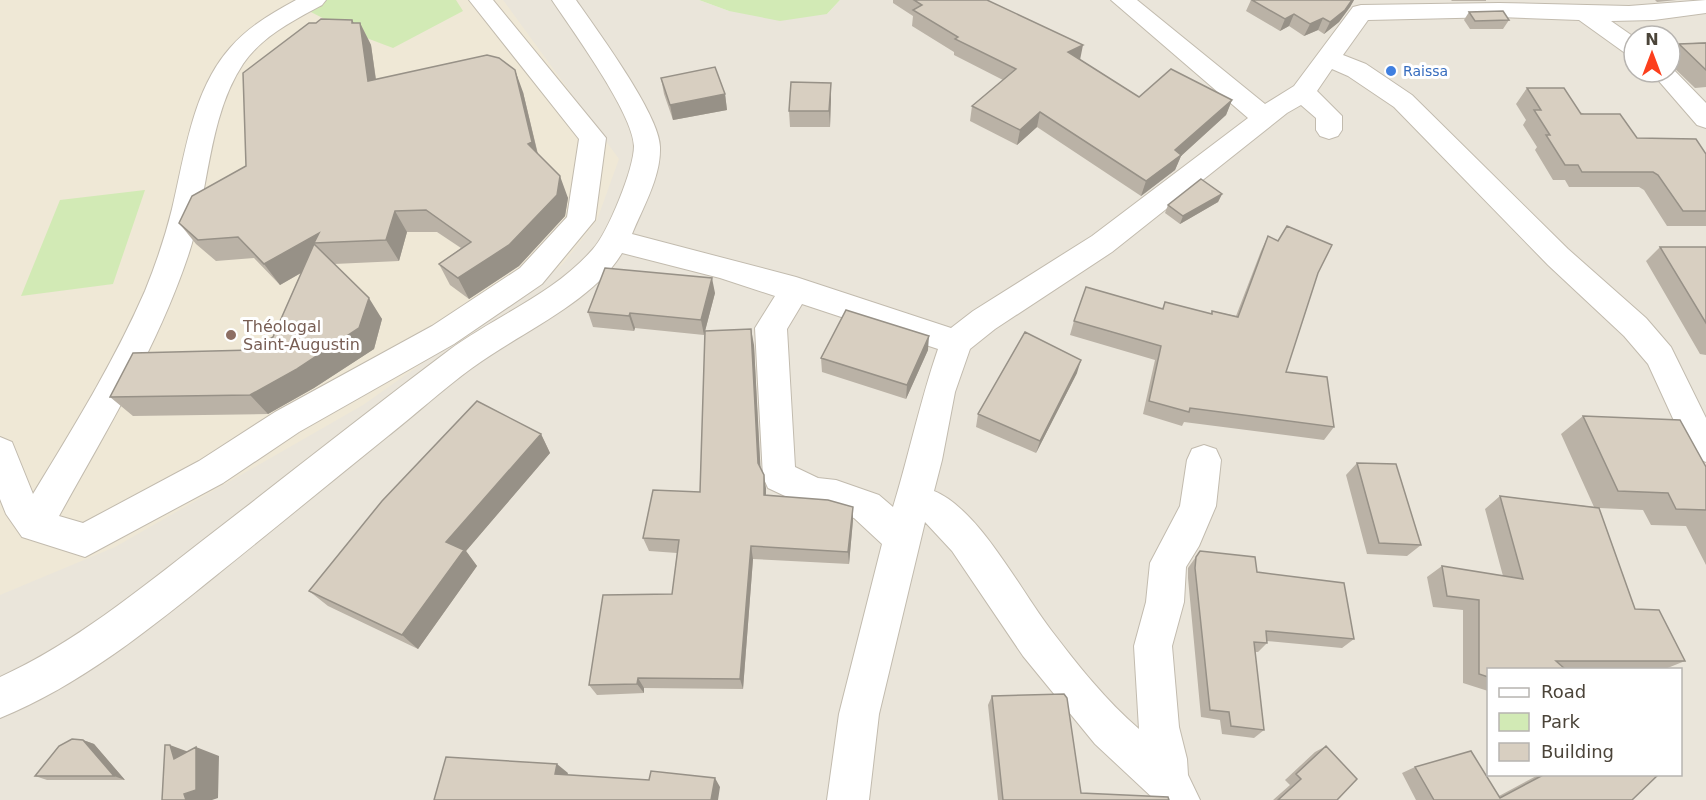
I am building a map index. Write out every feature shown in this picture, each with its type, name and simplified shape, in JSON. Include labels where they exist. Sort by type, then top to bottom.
[{"type":"street","points":[[35,525],[142,335],[174,254],[213,104],[228,69],[239,54],[276,22],[314,0]]},
{"type":"street","points":[[0,452],[19,503],[35,525],[85,540],[211,471],[287,422],[453,328],[531,276],[581,220],[593,138],[481,0]]},
{"type":"street","points":[[0,698],[24,687],[87,649],[154,602],[462,358],[544,306],[588,273],[605,256],[615,240],[642,177],[647,146],[643,129],[612,71],[564,0]]},
{"type":"street","points":[[1123,0],[1265,118]]},
{"type":"street","points":[[848,800],[859,714],[939,392],[956,342],[984,320],[1102,244],[1265,118],[1303,92],[1365,4],[1499,10],[1598,10],[1662,13],[1706,6]]},
{"type":"street","points":[[1598,10],[1622,35]]},
{"type":"street","points":[[1328,58],[1357,70],[1403,101],[1558,257],[1635,327],[1660,356],[1698,437],[1706,447]]},
{"type":"street","points":[[1675,84],[1706,119]]},
{"type":"street","points":[[1303,92],[1329,116],[1329,130]]},
{"type":"street","points":[[615,240],[722,267],[796,289],[956,342]]},
{"type":"street","points":[[796,289],[771,328],[780,477],[814,493],[836,496],[866,506],[902,538]]},
{"type":"street","points":[[1173,790],[1159,728],[1154,646],[1165,602],[1168,562],[1186,534],[1198,506],[1203,460]]},
{"type":"street","points":[[914,499],[933,507],[965,539],[1037,643],[1108,730],[1173,790]]},
{"type":"shaded area","points":[[0,0],[699,0],[729,11],[827,14],[840,0],[1706,0],[1706,800],[0,800]]},
{"type":"shaded area","name":"Théologal Saint-Augustin","points":[[0,0],[503,0],[619,159],[597,220],[562,265],[363,405],[115,547],[0,595]]},
{"type":"green space","points":[[324,0],[456,0],[463,11],[393,48],[348,31],[305,9]]},
{"type":"green space","points":[[699,0],[840,0],[827,14],[780,21],[729,11]]},
{"type":"green space","points":[[145,190],[113,284],[21,296],[60,200]]},
{"type":"building","points":[[914,0],[987,0],[1083,45],[1068,52],[1139,97],[1171,69],[1232,100],[1175,150],[1181,155],[1146,181],[1040,112],[1020,130],[972,106],[1016,69],[955,39],[958,37],[913,10],[922,5]]},
{"type":"building","points":[[1252,0],[1352,0],[1345,10],[1330,22],[1323,18],[1310,24],[1294,14],[1285,19]]},
{"type":"building","points":[[1503,11],[1509,20],[1475,21],[1469,12]]},
{"type":"building","points":[[321,19],[352,20],[352,23],[360,23],[368,81],[487,55],[499,58],[515,70],[532,142],[528,144],[560,176],[557,195],[509,245],[458,278],[439,264],[471,242],[426,210],[395,211],[386,240],[314,243],[319,233],[264,264],[238,237],[198,240],[179,223],[192,196],[246,166],[243,73],[309,23],[316,23]]},
{"type":"building","points":[[1706,43],[1706,70],[1682,47],[1682,44]]},
{"type":"building","points":[[715,67],[725,94],[670,105],[661,78]]},
{"type":"building","points":[[791,82],[831,83],[829,111],[789,111]]},
{"type":"building","points":[[1527,88],[1564,88],[1581,114],[1620,114],[1637,138],[1696,139],[1706,154],[1706,211],[1683,211],[1658,175],[1653,172],[1582,172],[1578,165],[1565,165],[1546,135],[1550,135],[1534,110],[1541,110]]},
{"type":"building","points":[[1201,179],[1222,194],[1183,216],[1168,205]]},
{"type":"building","points":[[1287,226],[1332,245],[1318,273],[1286,372],[1327,377],[1334,427],[1190,408],[1189,412],[1149,401],[1161,346],[1074,321],[1086,287],[1163,309],[1165,302],[1212,314],[1212,311],[1238,317],[1268,236],[1278,241]]},
{"type":"building","points":[[314,244],[369,298],[359,328],[297,369],[250,395],[110,397],[133,353],[252,350],[273,337]]},
{"type":"building","points":[[1660,247],[1706,247],[1706,323]]},
{"type":"building","points":[[605,268],[712,278],[701,320],[630,313],[629,316],[588,312]]},
{"type":"building","points":[[846,310],[929,336],[907,385],[821,358]]},
{"type":"building","points":[[751,329],[758,463],[764,475],[764,495],[828,500],[853,507],[848,552],[751,546],[740,679],[638,678],[637,684],[589,685],[603,595],[672,594],[679,540],[643,538],[653,490],[700,492],[705,331]]},
{"type":"building","points":[[1025,332],[1081,360],[1040,441],[978,414]]},
{"type":"building","points":[[477,401],[541,434],[446,542],[464,550],[402,635],[309,591],[382,501]]},
{"type":"building","points":[[1583,416],[1680,420],[1706,467],[1706,510],[1676,509],[1668,493],[1618,491]]},
{"type":"building","points":[[1357,463],[1396,464],[1421,545],[1379,543]]},
{"type":"building","points":[[1500,496],[1599,508],[1635,609],[1659,610],[1685,661],[1556,661],[1564,668],[1487,668],[1487,677],[1479,674],[1479,600],[1447,596],[1442,566],[1523,579]]},
{"type":"building","points":[[1200,551],[1255,557],[1257,572],[1344,583],[1354,639],[1266,631],[1267,643],[1254,642],[1264,730],[1231,726],[1229,712],[1210,710],[1195,568],[1196,557]]},
{"type":"building","points":[[1064,694],[1067,698],[1081,793],[1168,797],[1169,800],[1003,800],[992,696]]},
{"type":"building","points":[[72,739],[83,740],[114,776],[35,776],[59,746]]},
{"type":"building","points":[[165,745],[170,745],[174,759],[196,747],[196,790],[184,794],[186,800],[162,800]]},
{"type":"building","points":[[1326,746],[1357,779],[1337,800],[1278,800],[1301,779],[1296,774]]},
{"type":"building","points":[[1471,751],[1500,798],[1541,776],[1657,776],[1632,800],[1434,800],[1415,767]]},
{"type":"building","points":[[446,757],[557,764],[555,774],[649,780],[651,771],[715,778],[711,800],[434,800]]},
{"type":"place","name":"Raissa","points":[[1391,71]]},
{"type":"place","name":"Théologal Saint-Augustin","points":[[231,335]]}]
